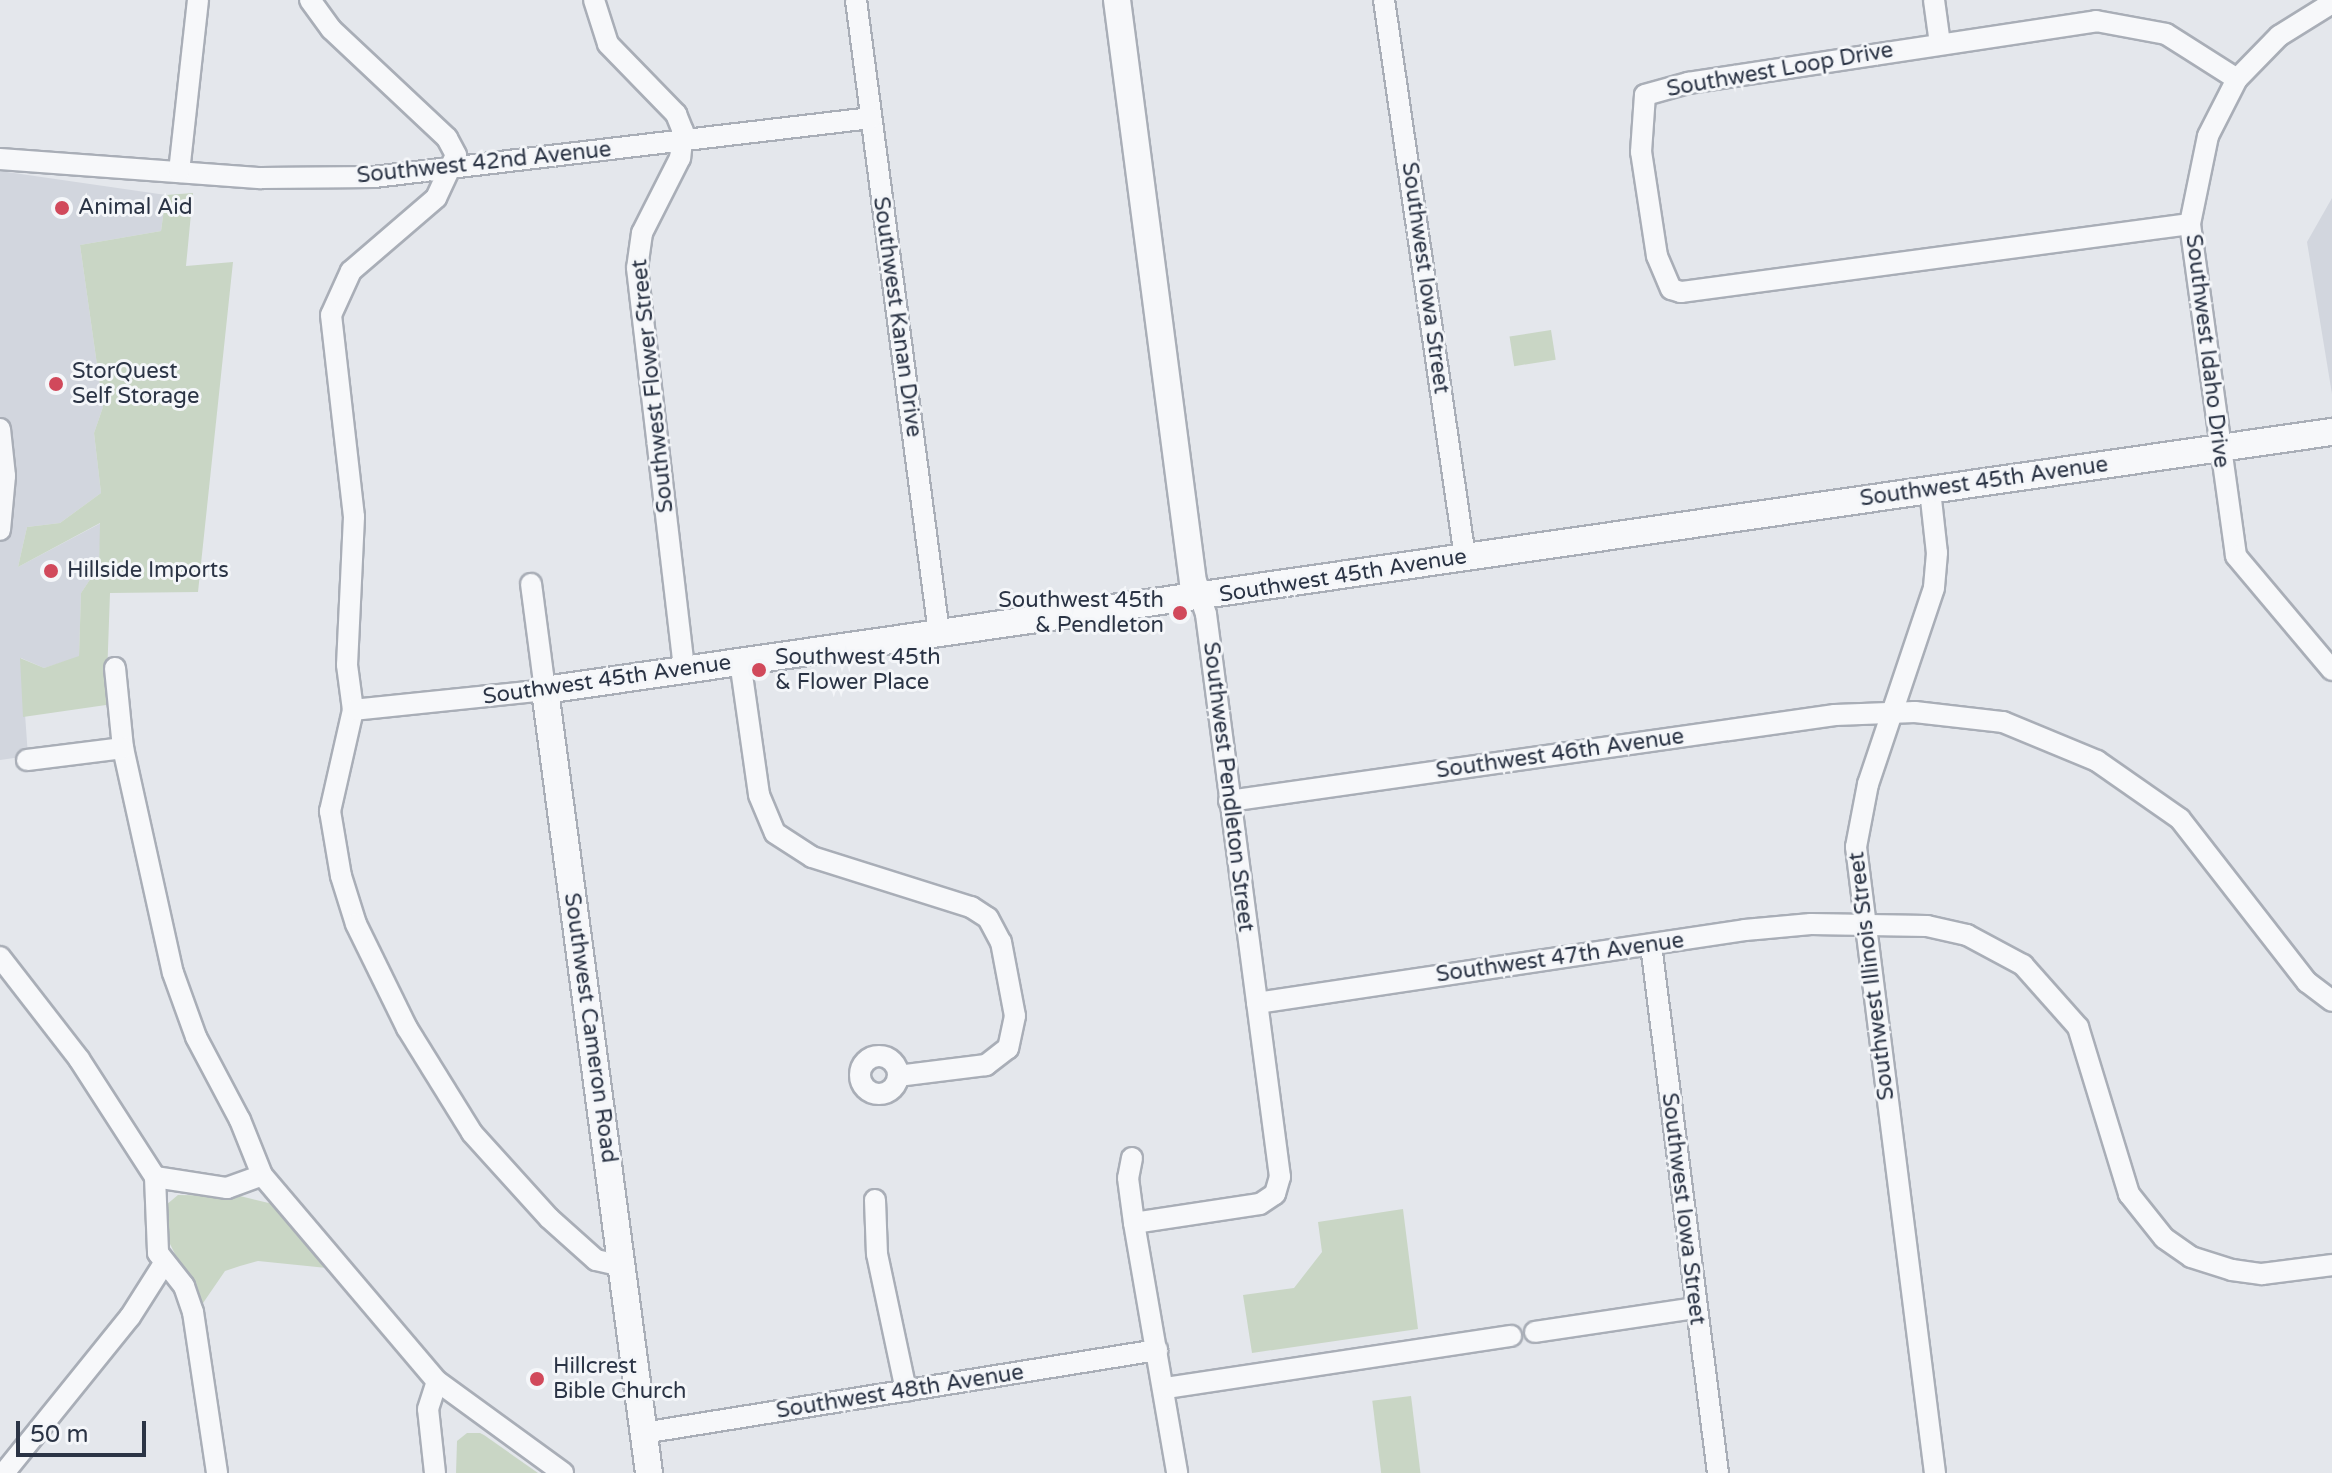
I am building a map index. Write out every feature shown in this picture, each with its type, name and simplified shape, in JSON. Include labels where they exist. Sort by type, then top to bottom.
[{"type":"street","points":[[179,172],[198,0]]},
{"type":"street","points":[[310,0],[331,29],[447,138],[456,155],[453,171],[436,198],[351,271],[331,315],[354,517],[347,665],[353,710],[331,794],[330,827],[356,924],[414,1041],[493,1159],[596,1260],[623,1266]]},
{"type":"street","points":[[594,0],[603,37],[676,114],[683,141]]},
{"type":"street","name":"Southwest Kanan Drive","points":[[856,0],[939,633]]},
{"type":"street","name":"Southwest Pendleton Street","points":[[1117,0],[1193,582],[1200,597],[1280,1177],[1275,1194],[1260,1204],[1134,1223]]},
{"type":"street","name":"Southwest Iowa Street","points":[[1384,0],[1465,557]]},
{"type":"street","points":[[1934,0],[1940,44]]},
{"type":"street","name":"Southwest Idaho Drive","points":[[2332,1],[2279,36],[2237,79],[2208,136],[2190,224],[2236,556],[2332,670]]},
{"type":"street","name":"Southwest Loop Drive","points":[[2190,224],[1709,292],[1671,289],[1657,256],[1641,152],[1645,95],[1688,83],[1940,44],[2119,22],[2180,40],[2237,79]]},
{"type":"street","name":"Southwest 42nd Avenue","points":[[0,159],[303,178],[453,171],[871,118]]},
{"type":"street","name":"Southwest Flower Street","points":[[683,141],[673,175],[642,233],[637,268],[684,669]]},
{"type":"street","points":[[0,429],[5,476],[0,530]]},
{"type":"street","name":"Southwest 45th Avenue","points":[[353,710],[545,690],[2332,432]]},
{"type":"street","name":"Southwest Illinois Street","points":[[1930,490],[1937,553],[1934,588],[1892,712],[1857,833],[1864,925],[1935,1473]]},
{"type":"street","name":"Southwest Cameron Road","points":[[531,584],[649,1473]]},
{"type":"street","points":[[740,661],[759,795],[775,833],[812,857],[959,901],[988,918],[1001,942],[1015,1016],[1008,1048],[986,1065],[898,1076]]},
{"type":"street","points":[[115,668],[123,748],[177,986],[262,1175],[437,1381],[563,1473]]},
{"type":"street","name":"Southwest 46th Avenue","points":[[1229,801],[1781,722],[1892,712],[2003,722],[2046,737],[2119,775],[2180,819],[2307,982],[2332,1001]]},
{"type":"street","points":[[27,760],[123,748]]},
{"type":"street","name":"Southwest 47th Avenue","points":[[1257,1003],[1745,930],[1927,926],[1967,935],[2003,952],[2053,994],[2078,1027],[2129,1194],[2177,1248],[2214,1266],[2262,1274],[2332,1265]]},
{"type":"street","name":"Southwest Iowa Street","points":[[1651,945],[1718,1473]]},
{"type":"street","points":[[0,957],[79,1059],[155,1177],[163,1265],[130,1317],[4,1473]]},
{"type":"street","points":[[1132,1158],[1128,1178],[1134,1223],[1150,1332],[1166,1388],[1177,1473]]},
{"type":"street","points":[[155,1177],[227,1188],[262,1175]]},
{"type":"street","points":[[875,1200],[877,1254],[906,1391]]},
{"type":"street","points":[[163,1265],[184,1286],[193,1312],[217,1473]]},
{"type":"street","points":[[1535,1332],[1696,1308]]},
{"type":"street","points":[[1166,1388],[1511,1336]]},
{"type":"street","name":"Southwest 48th Avenue","points":[[643,1433],[1157,1350]]},
{"type":"street","points":[[435,1473],[428,1409],[437,1381]]},
{"type":"shaded area","points":[[0,171],[166,195],[161,231],[80,245],[103,407],[94,433],[101,493],[60,523],[27,527],[18,567],[101,523],[99,566],[81,593],[79,657],[44,668],[21,658],[28,756],[0,760]]},
{"type":"shaded area","points":[[2332,198],[2332,394],[2307,242]]},
{"type":"green space","points":[[193,193],[186,266],[233,262],[198,592],[110,593],[106,705],[23,717],[20,658],[44,668],[79,656],[81,593],[99,566],[100,523],[18,567],[27,527],[60,523],[101,493],[94,433],[103,407],[80,245],[161,231],[166,195]]},
{"type":"green space","points":[[1551,330],[1556,360],[1514,366],[1510,337]]},
{"type":"green space","points":[[178,1195],[240,1196],[277,1205],[296,1221],[327,1268],[258,1261],[240,1266],[225,1271],[201,1306],[166,1236],[166,1205]]},
{"type":"green space","points":[[1403,1209],[1418,1329],[1252,1353],[1243,1295],[1294,1288],[1322,1252],[1318,1222]]},
{"type":"green space","points":[[1411,1396],[1420,1473],[1381,1473],[1372,1401]]},
{"type":"green space","points":[[467,1433],[480,1433],[538,1473],[456,1473],[457,1441]]},
{"type":"place","name":"Animal Aid","points":[[62,208]]},
{"type":"place","name":"StorQuest Self Storage","points":[[56,384]]},
{"type":"place","name":"Hillside Imports","points":[[51,571]]},
{"type":"place","name":"Southwest 45th & Pendleton","points":[[1180,613]]},
{"type":"place","name":"Southwest 45th & Flower Place","points":[[759,670]]},
{"type":"place","name":"Hillcrest Bible Church","points":[[537,1379]]}]
